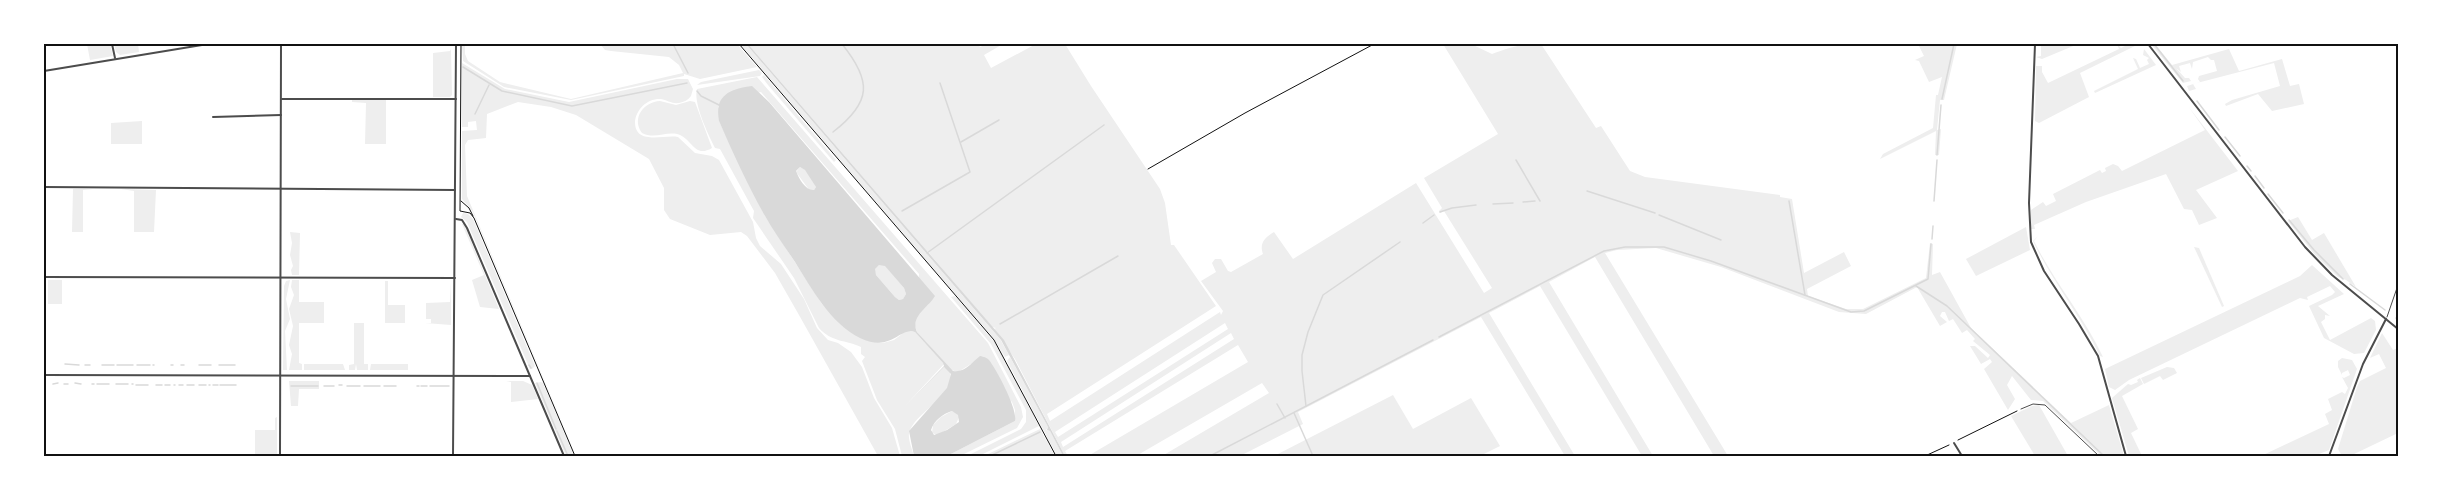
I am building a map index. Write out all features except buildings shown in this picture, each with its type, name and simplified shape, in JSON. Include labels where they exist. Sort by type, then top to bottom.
[{"type":"street","points":[[112,44],[115,59]]},
{"type":"street","points":[[44,70],[208,44]]},
{"type":"street","points":[[280,456],[282,44]]},
{"type":"street","points":[[453,456],[456,44]]},
{"type":"street","points":[[2035,44],[2029,204],[2032,245],[2044,271],[2098,356],[2126,456]]},
{"type":"street","points":[[2148,44],[2305,247],[2332,274],[2398,329]]},
{"type":"street","points":[[281,99],[456,99]]},
{"type":"street","points":[[213,117],[281,115]]},
{"type":"street","points":[[44,187],[456,190]]},
{"type":"street","points":[[456,219],[463,221],[467,228],[564,456]]},
{"type":"street","points":[[44,277],[455,278]]},
{"type":"street","points":[[2329,456],[2363,364],[2386,319]]},
{"type":"street","points":[[44,375],[530,376]]},
{"type":"street","points":[[1954,443],[1962,456]]},
{"type":"lane","points":[[2386,319],[2398,285]]},
{"type":"lane","points":[[2021,409],[2033,404],[2045,405],[2099,456]]},
{"type":"path","points":[[462,44],[460,211],[470,213],[474,218]]},
{"type":"path","points":[[739,44],[994,340],[1056,456]]},
{"type":"path","points":[[1148,169],[1245,113],[1374,44]]},
{"type":"path","points":[[461,201],[469,208],[474,218],[575,456]]},
{"type":"path","points":[[1925,456],[2021,409]]},
{"type":"shaded area","points":[[87,44],[110,44],[113,56],[90,60]]},
{"type":"shaded area","points":[[114,44],[138,44],[139,52],[120,55],[116,52]]},
{"type":"shaded area","points":[[462,44],[465,44],[468,61],[500,82],[571,99],[683,73],[679,65],[669,57],[605,50],[600,44],[737,44],[757,67],[700,79],[684,74],[684,76],[571,100],[504,87],[463,61]]},
{"type":"shaded area","points":[[740,44],[746,44],[1000,339],[1009,355],[1005,357],[994,339]]},
{"type":"shaded area","points":[[746,44],[1004,340],[1065,456],[1050,431],[1047,430],[1048,427],[1001,340]]},
{"type":"shaded area","points":[[748,44],[978,44],[980,47],[987,44],[1003,44],[984,55],[991,68],[1036,44],[1065,44],[1160,189],[1165,203],[1171,245],[1174,245],[1216,306],[1047,414],[1050,421],[1220,312],[1221,315],[1223,311],[1201,281],[1216,272],[1212,263],[1215,259],[1221,259],[1231,272],[1263,254],[1264,241],[1274,232],[1293,259],[1416,183],[1484,293],[1492,288],[1444,211],[1440,213],[1442,208],[1424,178],[1498,134],[1443,44],[1471,44],[1492,54],[1516,46],[1541,44],[1596,128],[1601,126],[1630,171],[1645,177],[1780,195],[1780,197],[1792,199],[1804,273],[1844,252],[1851,266],[1807,289],[1808,296],[1846,309],[1863,309],[1926,278],[1930,243],[1933,244],[1932,275],[1940,272],[1971,328],[2071,423],[2109,405],[2124,456],[2101,456],[2043,401],[2031,400],[2012,376],[2007,385],[2015,399],[2008,410],[1984,369],[1992,362],[1990,359],[1981,364],[1970,346],[1975,346],[1988,358],[1990,355],[1973,341],[1975,339],[1967,330],[1962,333],[1953,319],[1949,321],[1945,312],[1942,312],[1940,316],[1947,322],[1940,326],[1917,287],[1866,314],[1839,312],[1721,267],[1656,248],[1617,250],[1605,253],[1728,456],[1714,456],[1595,257],[1549,282],[1653,456],[1642,456],[1540,286],[1489,313],[1575,456],[1565,456],[1481,317],[1298,412],[1303,424],[1240,456],[1162,456],[1269,393],[1262,383],[1136,456],[1088,456],[1248,362],[1238,345],[1065,451],[1068,456],[1065,456],[1015,359],[994,329],[996,328],[992,327],[929,253],[930,251],[927,251]],"holes":[[[1225,323],[1228,329],[1058,437],[1055,432]],[[1231,333],[1234,339],[1063,447],[1061,442]]]},
{"type":"shaded area","points":[[1918,44],[1957,44],[1944,100],[1940,100],[1937,130],[1941,129],[1939,155],[1935,155],[1936,131],[1880,159],[1883,154],[1933,128],[1936,95],[1938,95],[1942,77],[1929,82],[1919,61],[1915,60],[1924,56]]},
{"type":"shaded area","points":[[2078,44],[2042,59],[2036,57],[2041,56],[2041,46]]},
{"type":"shaded area","points":[[2117,44],[2121,48],[2129,44],[2139,44],[2080,73],[2089,97],[2039,123],[2035,121],[2036,66],[2042,66],[2042,72],[2048,83],[2119,49]]},
{"type":"shaded area","points":[[2151,44],[2155,44],[2172,65],[2229,49],[2239,71],[2282,59],[2290,86],[2299,84],[2304,104],[2272,111],[2258,94],[2226,106],[2225,104],[2232,100],[2280,86],[2274,63],[2200,82],[2199,76],[2217,71],[2214,60],[2208,57],[2193,62],[2192,69],[2190,63],[2179,66],[2181,72],[2176,68],[2191,81],[2183,83]]},
{"type":"shaded area","points":[[451,49],[452,95],[433,97],[433,53]]},
{"type":"shaded area","points":[[2144,49],[2156,65],[2095,93],[2094,91],[2138,69],[2133,58],[2136,59],[2140,68],[2149,64],[2147,60],[2149,58],[2143,55]]},
{"type":"shaded area","points":[[462,63],[505,89],[569,102],[677,79],[688,79],[693,89],[686,101],[679,103],[656,99],[647,102],[636,117],[636,129],[645,137],[678,137],[695,153],[712,156],[719,160],[753,222],[760,246],[781,264],[804,299],[817,328],[828,340],[838,343],[851,352],[862,367],[874,398],[892,428],[900,456],[878,456],[775,273],[747,236],[741,232],[710,235],[670,219],[664,210],[664,188],[649,159],[576,115],[551,107],[518,102],[487,114],[486,138],[468,140],[465,145],[467,196],[576,456],[473,212],[462,199],[462,131],[477,130],[476,121],[468,122],[468,127],[462,127]]},
{"type":"shaded area","points":[[759,70],[762,73],[760,76],[697,85],[701,82]]},
{"type":"shaded area","points":[[764,75],[836,160],[834,162],[768,85],[762,77]]},
{"type":"shaded area","points":[[757,77],[988,343],[1021,407],[1023,417],[1017,428],[960,456],[947,456],[1015,421],[1012,402],[971,364],[958,372],[951,370],[917,332],[915,326],[919,274],[761,92],[718,106],[719,121],[765,216],[822,304],[866,340],[883,343],[894,340],[906,331],[915,332],[944,364],[905,406],[944,367],[950,372],[947,389],[912,425],[909,433],[914,456],[902,456],[895,429],[877,400],[862,361],[865,357],[861,354],[861,347],[834,338],[819,328],[794,278],[753,218],[754,211],[720,149],[715,148],[702,119],[697,102],[697,89]]},
{"type":"shaded area","points":[[2193,84],[2196,89],[2189,91],[2187,86]]},
{"type":"shaded area","points":[[752,86],[769,102],[935,296],[916,321],[917,332],[953,371],[964,369],[980,356],[988,359],[1006,390],[1015,421],[947,456],[914,456],[909,431],[947,388],[951,374],[944,367],[905,406],[944,366],[943,363],[915,332],[909,331],[880,343],[871,342],[849,332],[823,305],[765,216],[719,121],[718,112],[721,99],[737,89]],"holes":[[[800,167],[805,170],[816,187],[814,190],[808,189],[801,181],[796,171]],[[879,265],[885,266],[904,288],[906,294],[903,299],[899,300],[895,297],[876,275],[875,269]],[[952,411],[958,415],[959,422],[934,435],[931,430],[934,423]]]},
{"type":"shaded area","points":[[352,100],[386,100],[386,144],[365,144],[366,103],[352,102]]},
{"type":"shaded area","points":[[660,101],[676,105],[695,102],[712,148],[706,151],[698,150],[680,135],[652,136],[642,133],[638,122],[641,112],[649,104]]},
{"type":"shaded area","points":[[2188,106],[2238,171],[2196,190],[2217,218],[2199,225],[2192,210],[2184,209],[2166,174],[2086,202],[2034,225],[2035,229],[2031,229],[2031,210],[2043,202],[2046,206],[2056,201],[2053,194],[2100,170],[2102,173],[2106,171],[2105,168],[2113,164],[2122,171],[2205,130]]},
{"type":"shaded area","points":[[142,121],[142,144],[111,144],[111,123]]},
{"type":"shaded area","points":[[800,167],[812,178],[816,187],[814,190],[810,191],[796,172]]},
{"type":"shaded area","points":[[73,189],[93,189],[83,190],[83,232],[72,232]]},
{"type":"shaded area","points":[[121,189],[156,190],[154,232],[134,232],[134,191]]},
{"type":"shaded area","points":[[463,213],[473,219],[535,366],[532,369],[530,369],[467,222],[461,217]]},
{"type":"shaded area","points":[[2298,217],[2312,240],[2324,233],[2356,287],[2338,277],[2315,255],[2288,221]]},
{"type":"shaded area","points":[[462,224],[464,224],[499,309],[480,307],[472,280],[484,275]]},
{"type":"shaded area","points":[[2026,227],[2030,250],[1976,276],[1966,259]]},
{"type":"shaded area","points":[[290,232],[300,233],[299,275],[292,275]]},
{"type":"shaded area","points":[[2038,236],[2034,241],[2042,256],[2087,327],[2103,357],[2100,356],[2041,256],[2033,241]]},
{"type":"shaded area","points":[[2194,247],[2199,248],[2224,306],[2222,307]]},
{"type":"shaded area","points":[[879,265],[885,265],[904,288],[906,294],[903,299],[899,300],[895,297],[876,275],[874,269]]},
{"type":"shaded area","points":[[2312,265],[2344,294],[2318,306],[2330,316],[2325,315],[2325,319],[2321,322],[2330,340],[2371,318],[2375,321],[2376,330],[2364,353],[2354,354],[2324,338],[2309,306],[2332,295],[2335,292],[2330,286],[2307,297],[2308,300],[2300,298],[2129,380],[2115,390],[2109,387],[2105,369],[2300,276]]},
{"type":"shaded area","points":[[48,280],[62,280],[62,304],[48,304]]},
{"type":"shaded area","points":[[290,280],[286,299],[290,319],[285,331],[287,370],[283,370],[284,286],[286,281]]},
{"type":"shaded area","points":[[292,280],[299,280],[299,302],[324,302],[324,323],[299,323],[299,363],[302,364],[302,370],[289,370],[292,354],[289,345],[293,326],[289,309],[294,295],[291,287]]},
{"type":"shaded area","points":[[385,281],[388,281],[388,305],[405,305],[405,323],[385,323]]},
{"type":"shaded area","points":[[451,282],[451,325],[425,323],[431,323],[431,319],[426,319],[426,303],[450,302]]},
{"type":"shaded area","points":[[955,296],[995,343],[1039,426],[979,456],[967,456],[1021,429],[1026,422],[1026,410],[991,344],[951,297]]},
{"type":"shaded area","points":[[354,323],[364,323],[364,364],[368,364],[368,370],[357,370],[356,364],[355,370],[349,370],[349,365],[354,364]]},
{"type":"shaded area","points":[[2382,333],[2393,350],[2398,348],[2398,433],[2350,456],[2342,456],[2338,449],[2360,381],[2386,368],[2379,354],[2370,358]]},
{"type":"shaded area","points":[[1010,357],[1048,427],[1046,430],[1050,431],[1063,456],[1057,456],[1007,361]]},
{"type":"shaded area","points":[[2342,358],[2352,360],[2357,369],[2329,450],[2314,456],[2261,456],[2329,424],[2325,414],[2332,410],[2328,399],[2342,392],[2345,394],[2348,388],[2342,377],[2350,375],[2348,370],[2342,375],[2338,367],[2338,361]]},
{"type":"shaded area","points":[[304,364],[343,364],[345,370],[304,370]]},
{"type":"shaded area","points":[[371,364],[408,364],[408,370],[370,370]]},
{"type":"shaded area","points":[[2167,367],[2174,368],[2177,373],[2163,380],[2160,376],[2144,384],[2141,378]]},
{"type":"shaded area","points":[[2140,378],[2143,384],[2122,396],[2138,429],[2131,433],[2142,456],[2129,456],[2112,398],[2128,384],[2138,382]]},
{"type":"shaded area","points":[[289,381],[319,381],[319,389],[299,389],[298,406],[291,406]]},
{"type":"shaded area","points":[[506,381],[523,381],[532,385],[538,399],[511,402],[511,382]]},
{"type":"shaded area","points":[[541,382],[574,456],[566,456],[535,383]]},
{"type":"shaded area","points":[[1393,395],[1413,429],[1471,398],[1500,446],[1480,456],[1274,456]]},
{"type":"shaded area","points":[[2039,405],[2068,456],[2035,456],[2011,416]]},
{"type":"shaded area","points":[[952,411],[959,417],[956,424],[938,435],[932,433],[933,425]]},
{"type":"shaded area","points":[[277,417],[277,456],[255,456],[255,430],[275,430],[275,418]]},
{"type":"shaded area","points":[[1040,429],[1055,456],[984,456]]},
{"type":"waterway","points":[[673,44],[688,73]]},
{"type":"waterway","points":[[833,132],[855,111],[861,101],[863,91],[863,80],[859,69],[842,44]]},
{"type":"waterway","points":[[1942,99],[1954,44]]},
{"type":"waterway","points":[[2154,44],[2183,81]]},
{"type":"waterway","points":[[463,67],[502,91],[572,106],[687,83]]},
{"type":"waterway","points":[[902,211],[970,172],[940,83]]},
{"type":"waterway","points":[[475,114],[489,85]]},
{"type":"waterway","points":[[697,91],[701,96],[719,105]]},
{"type":"waterway","points":[[2197,101],[2219,130]]},
{"type":"waterway","points":[[1937,155],[1941,105]]},
{"type":"waterway","points":[[961,142],[999,120]]},
{"type":"waterway","points":[[927,253],[1104,125]]},
{"type":"waterway","points":[[2225,137],[2240,156]]},
{"type":"waterway","points":[[1516,160],[1540,201]]},
{"type":"waterway","points":[[1934,201],[1937,160]]},
{"type":"waterway","points":[[2247,166],[2251,171]]},
{"type":"waterway","points":[[2255,176],[2264,188]]},
{"type":"waterway","points":[[1587,191],[1655,213]]},
{"type":"waterway","points":[[2268,194],[2283,213]]},
{"type":"waterway","points":[[1523,202],[1535,201]]},
{"type":"waterway","points":[[1789,201],[1805,295]]},
{"type":"waterway","points":[[1493,204],[1513,203]]},
{"type":"waterway","points":[[1440,212],[1476,205]]},
{"type":"waterway","points":[[1423,223],[1434,215]]},
{"type":"waterway","points":[[1659,215],[1721,240]]},
{"type":"waterway","points":[[2289,220],[2314,250],[2343,279]]},
{"type":"waterway","points":[[1932,239],[1933,226]]},
{"type":"waterway","points":[[1306,406],[1302,355],[1308,332],[1323,295],[1400,242]]},
{"type":"waterway","points":[[1439,337],[1604,251],[1625,247],[1664,247],[1711,261],[1851,312],[1864,311],[1928,279],[1931,244]]},
{"type":"waterway","points":[[1000,324],[1118,256]]},
{"type":"waterway","points":[[2350,284],[2385,310]]},
{"type":"waterway","points":[[1916,286],[1947,306],[2104,456]]},
{"type":"waterway","points":[[1210,456],[1433,340]]},
{"type":"waterway","points":[[65,364],[79,365]]},
{"type":"waterway","points":[[85,365],[90,365]]},
{"type":"waterway","points":[[102,365],[114,365]]},
{"type":"waterway","points":[[117,365],[133,365]]},
{"type":"waterway","points":[[137,365],[150,365]]},
{"type":"waterway","points":[[199,365],[211,365]]},
{"type":"waterway","points":[[219,365],[235,365]]},
{"type":"waterway","points":[[53,384],[58,383]]},
{"type":"waterway","points":[[75,383],[81,384]]},
{"type":"waterway","points":[[537,383],[556,429]]},
{"type":"waterway","points":[[97,384],[109,384]]},
{"type":"waterway","points":[[116,384],[128,384]]},
{"type":"waterway","points":[[136,385],[148,385]]},
{"type":"waterway","points":[[156,385],[162,385]]},
{"type":"waterway","points":[[165,385],[170,385]]},
{"type":"waterway","points":[[187,385],[194,385]]},
{"type":"waterway","points":[[199,385],[206,385]]},
{"type":"waterway","points":[[213,385],[218,385]]},
{"type":"waterway","points":[[220,385],[236,385]]},
{"type":"waterway","points":[[291,386],[318,386]]},
{"type":"waterway","points":[[324,386],[334,386]]},
{"type":"waterway","points":[[347,386],[360,386]]},
{"type":"waterway","points":[[364,386],[380,386]]},
{"type":"waterway","points":[[384,386],[396,386]]},
{"type":"waterway","points":[[421,386],[427,386]]},
{"type":"waterway","points":[[430,386],[449,386]]},
{"type":"waterway","points":[[1277,404],[1285,418]]},
{"type":"waterway","points":[[1294,413],[1313,456]]},
{"type":"waterway","points":[[557,431],[568,456]]},
{"type":"waterway","points":[[990,456],[1040,432]]}]
